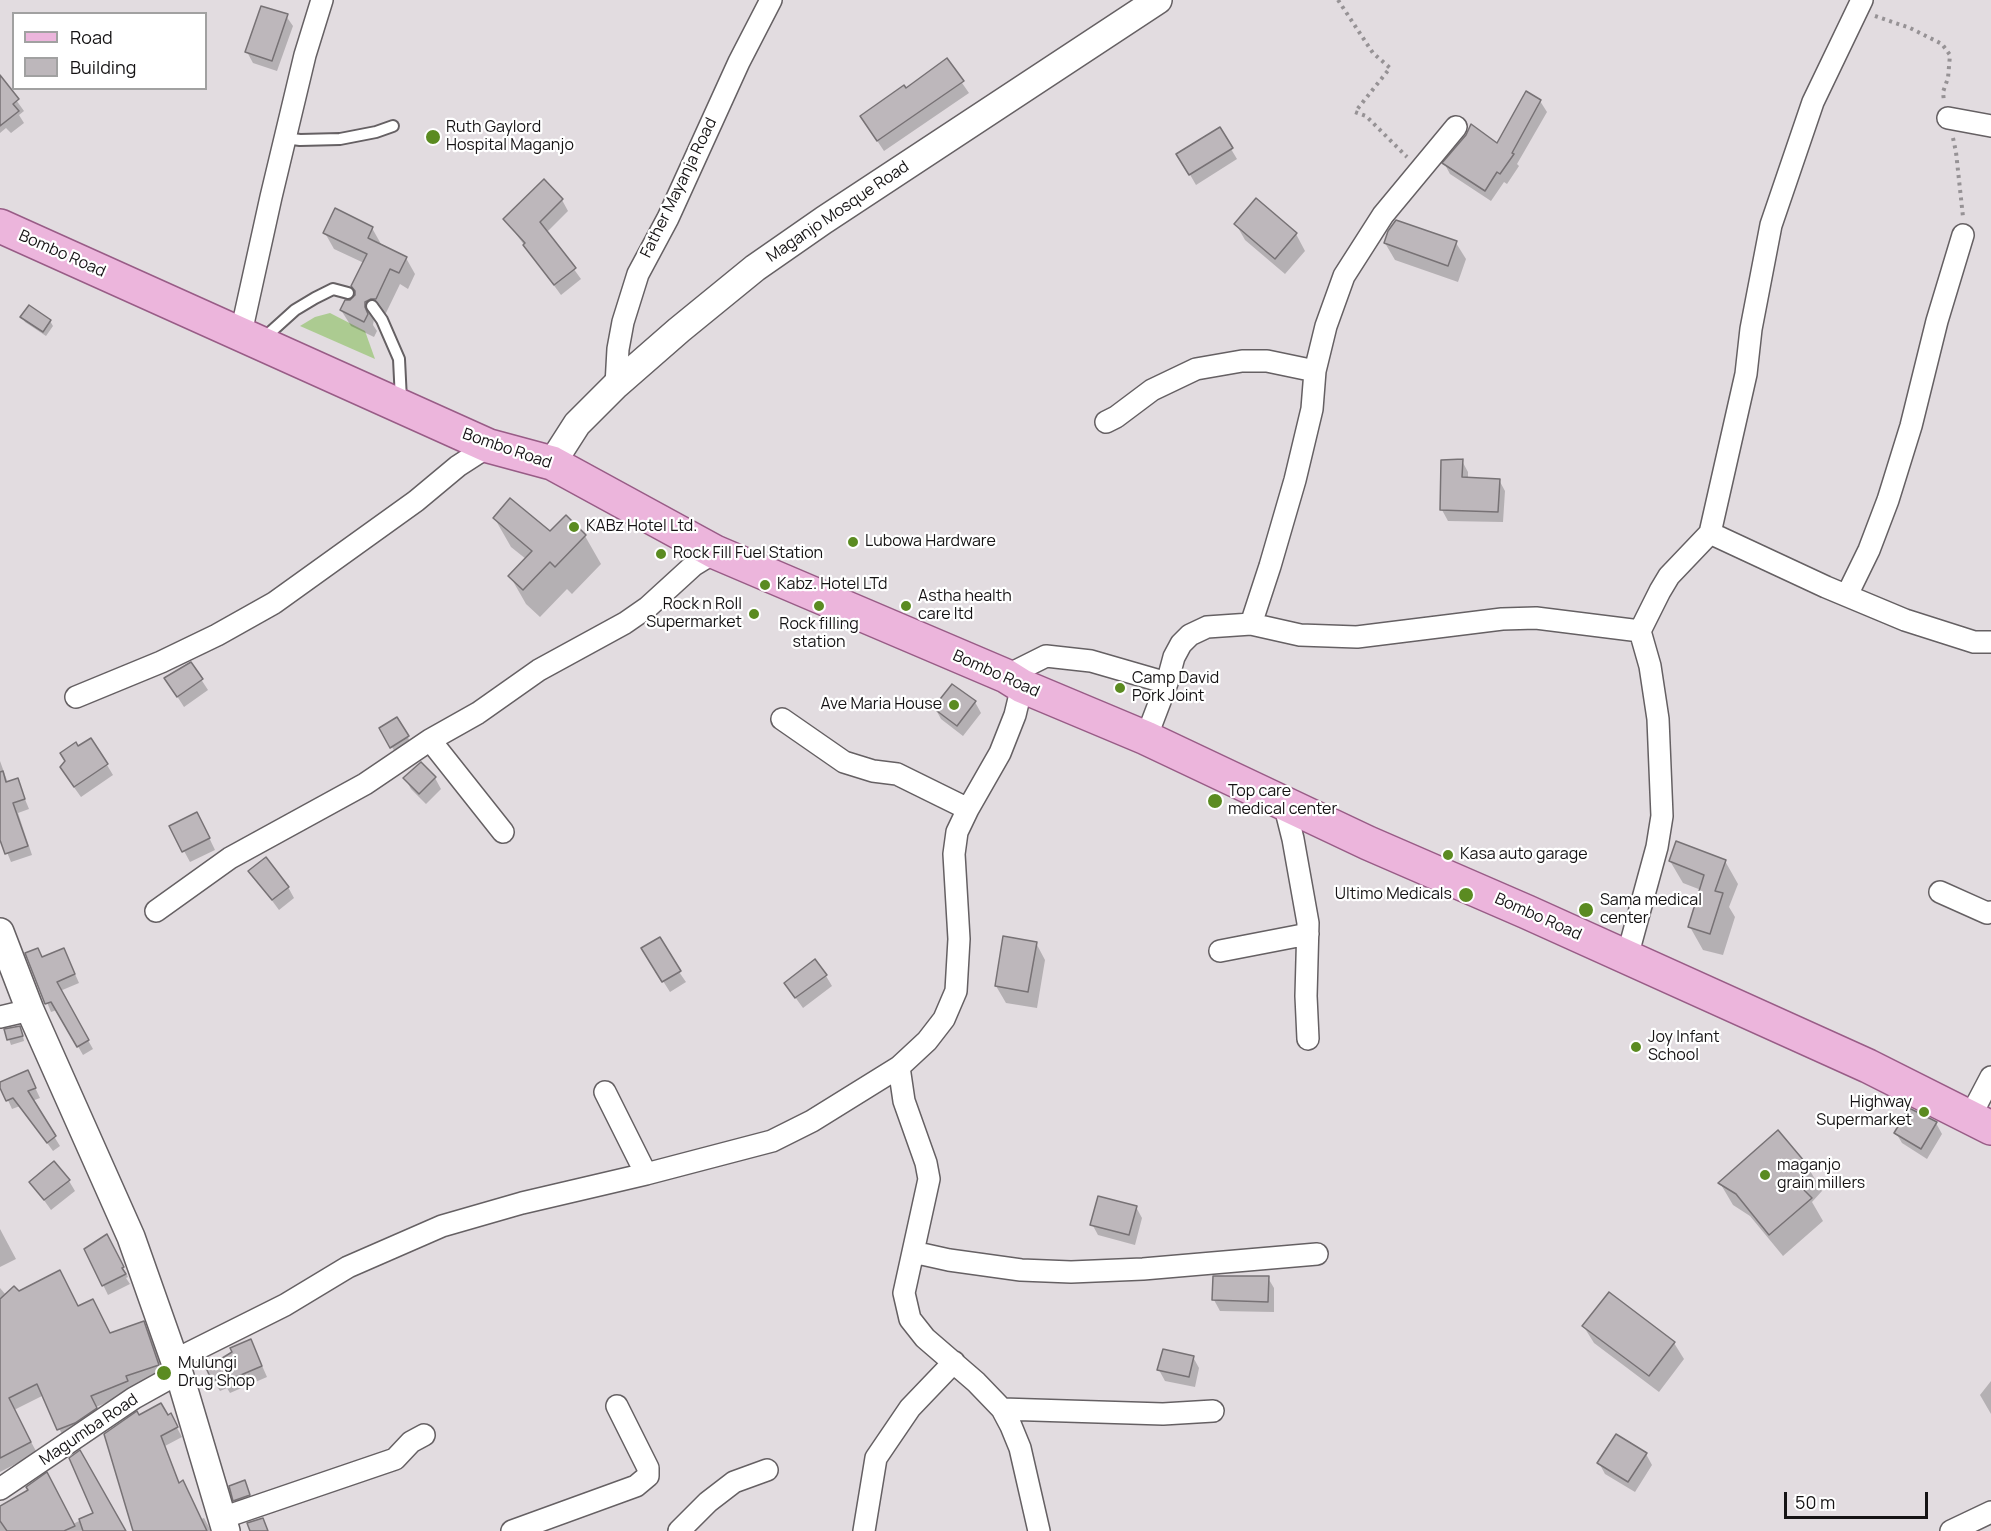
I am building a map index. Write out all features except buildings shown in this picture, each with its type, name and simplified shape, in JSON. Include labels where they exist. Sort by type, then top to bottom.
[{"type":"main road","name":"Bombo Road","points":[[0,226],[489,446],[552,463],[715,552],[1146,738],[1368,843],[1868,1066],[1980,1123]]},
{"type":"street","points":[[250,338],[285,138],[305,55],[322,0]]},
{"type":"street","name":"Father Mayanja Road","points":[[616,385],[618,349],[623,322],[638,273],[668,218],[739,62],[771,0]]},
{"type":"street","name":"Maganjo Mosque Road","points":[[552,463],[577,424],[616,385],[755,268],[1158,0]]},
{"type":"street","points":[[1627,957],[1657,847],[1662,816],[1658,719],[1650,666],[1640,631],[1669,576],[1710,533],[1746,374],[1751,329],[1771,225],[1813,102],[1862,0]]},
{"type":"street","points":[[1948,118],[1991,126]]},
{"type":"street","points":[[1251,624],[1295,480],[1312,409],[1315,371],[1326,326],[1344,276],[1403,188],[1456,127]]},
{"type":"street","points":[[1847,595],[1869,550],[1888,500],[1911,426],[1937,321],[1963,235]]},
{"type":"street","points":[[1106,422],[1152,390],[1196,369],[1242,361],[1267,361],[1315,371]]},
{"type":"street","points":[[76,697],[161,662],[217,635],[274,603],[416,501],[458,466],[489,446]]},
{"type":"street","points":[[1710,533],[1826,587],[1905,620],[1974,642],[1991,642]]},
{"type":"street","points":[[156,911],[230,858],[340,799],[430,740],[478,713],[539,670],[625,623],[648,607],[694,565],[715,552]]},
{"type":"street","points":[[1146,738],[1180,644],[1190,635],[1207,627],[1251,624],[1300,635],[1357,637],[1502,619],[1536,618],[1640,631]]},
{"type":"street","points":[[1014,681],[1046,656],[1091,661],[1167,683]]},
{"type":"street","name":"Magumba Road","points":[[0,1489],[176,1367],[348,1267],[442,1226],[522,1203],[772,1141],[812,1121],[899,1066],[927,1041],[944,1019],[956,991],[959,939],[954,854],[957,832],[1000,753],[1015,715],[1014,681]]},
{"type":"street","points":[[782,719],[844,762],[873,771],[897,774],[968,809]]},
{"type":"street","points":[[430,740],[503,832]]},
{"type":"street","points":[[1284,803],[1308,923],[1306,996],[1308,1039]]},
{"type":"street","points":[[1940,892],[1991,912]]},
{"type":"street","points":[[0,932],[30,1010],[131,1237],[176,1367],[224,1524],[395,1459],[411,1442],[424,1435]]},
{"type":"street","points":[[1220,951],[1308,934]]},
{"type":"street","points":[[0,1017],[30,1010]]},
{"type":"street","points":[[899,1066],[904,1101],[926,1163],[929,1179],[904,1293],[910,1319],[925,1338],[976,1382],[1002,1409],[1020,1448],[1039,1531]]},
{"type":"street","points":[[1980,1123],[1991,1077]]},
{"type":"street","points":[[605,1092],[646,1174]]},
{"type":"street","points":[[913,1252],[949,1260],[1021,1270],[1071,1272],[1143,1269],[1317,1254]]},
{"type":"street","points":[[864,1531],[876,1458],[910,1408],[954,1362]]},
{"type":"street","points":[[512,1531],[636,1486],[648,1476],[648,1468],[617,1406]]},
{"type":"street","points":[[1002,1409],[1163,1414],[1213,1411]]},
{"type":"street","points":[[680,1531],[708,1502],[734,1482],[767,1470]]},
{"type":"street","points":[[1951,1531],[1991,1512]]},
{"type":"lane","points":[[285,138],[340,139],[393,126]]},
{"type":"lane","points":[[250,338],[333,289],[348,293]]},
{"type":"lane","points":[[372,306],[382,320],[399,358],[402,407]]},
{"type":"path","points":[[1338,0],[1373,52],[1390,68],[1355,112],[1366,116],[1419,171]]},
{"type":"green space","points":[[330,313],[365,331],[375,359],[300,326],[315,317]]},
{"type":"place","name":"Ruth Gaylord Hospital Maganjo","points":[[433,137]]},
{"type":"place","name":"KABz Hotel Ltd.","points":[[574,527]]},
{"type":"place","name":"Lubowa Hardware","points":[[853,542]]},
{"type":"place","name":"Rock Fill Fuel Station","points":[[661,554]]},
{"type":"place","name":"Kabz. Hotel LTd","points":[[765,585]]},
{"type":"place","name":"Rock filling station","points":[[819,606]]},
{"type":"place","name":"Astha health care ltd","points":[[906,606]]},
{"type":"place","name":"Rock n Roll Supermarket","points":[[754,614]]},
{"type":"place","name":"Camp David Pork Joint","points":[[1120,688]]},
{"type":"place","name":"Ave Maria House","points":[[954,705]]},
{"type":"place","name":"Top care medical center","points":[[1215,801]]},
{"type":"place","name":"Kasa auto garage","points":[[1448,855]]},
{"type":"place","name":"Ultimo Medicals","points":[[1466,895]]},
{"type":"place","name":"Sama medical center","points":[[1586,910]]},
{"type":"place","name":"Joy Infant School","points":[[1636,1047]]},
{"type":"place","name":"Highway Supermarket","points":[[1924,1112]]},
{"type":"place","name":"maganjo grain millers","points":[[1765,1175]]},
{"type":"place","name":"Mulungi Drug Shop","points":[[164,1373]]}]
